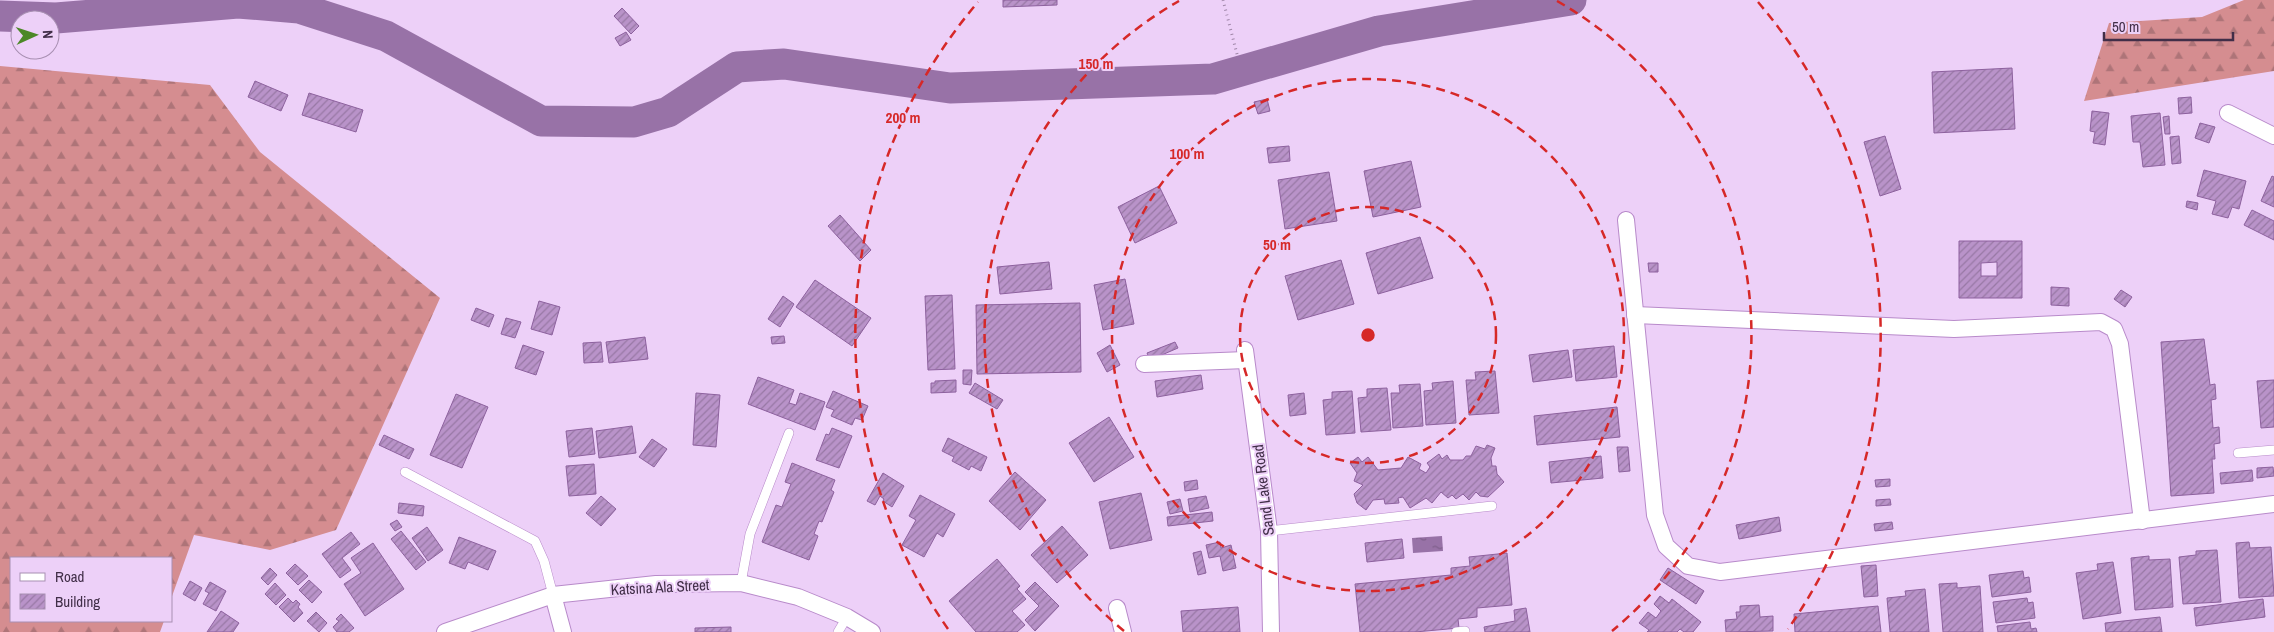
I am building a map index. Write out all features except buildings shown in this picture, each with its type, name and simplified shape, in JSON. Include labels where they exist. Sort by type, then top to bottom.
[{"type":"street","points":[[2228,113],[2274,136]]},
{"type":"street","points":[[1626,220],[1655,515],[1666,546],[1688,566],[1720,572],[2274,504]]},
{"type":"street","points":[[1635,315],[1954,329],[2101,322],[2114,329],[2120,344],[2142,521]]},
{"type":"street","name":"Sand Lake Road","points":[[1144,364],[1245,355],[1269,531],[1271,632]]},
{"type":"street","name":"Katsina Ala Street","points":[[445,632],[553,596],[656,584],[741,583],[798,597],[847,617],[872,632]]},
{"type":"street","points":[[553,596],[563,632]]},
{"type":"street","points":[[1117,608],[1123,632]]},
{"type":"lane","points":[[741,583],[750,534],[789,433]]},
{"type":"lane","points":[[2238,453],[2274,450]]},
{"type":"lane","points":[[405,472],[536,541],[544,561],[553,596]]},
{"type":"lane","points":[[1269,531],[1492,506]]},
{"type":"lane","points":[[838,632],[847,617]]},
{"type":"path","points":[[1223,0],[1238,58]]},
{"type":"green space","points":[[2244,0],[2274,0],[2274,71],[2084,101],[2109,23],[2202,17]]},
{"type":"green space","points":[[0,66],[210,85],[260,152],[440,298],[336,530],[270,550],[194,535],[172,596],[172,557],[10,557],[10,622],[164,622],[160,632],[0,632]]},
{"type":"water","points":[[1442,536],[1443,551],[1413,553],[1412,538]]},
{"type":"waterway","points":[[0,16],[56,18],[238,3],[299,8],[386,36],[541,121],[634,122],[668,112],[737,67],[784,64],[950,88],[1213,79],[1379,31],[1571,0]]}]
